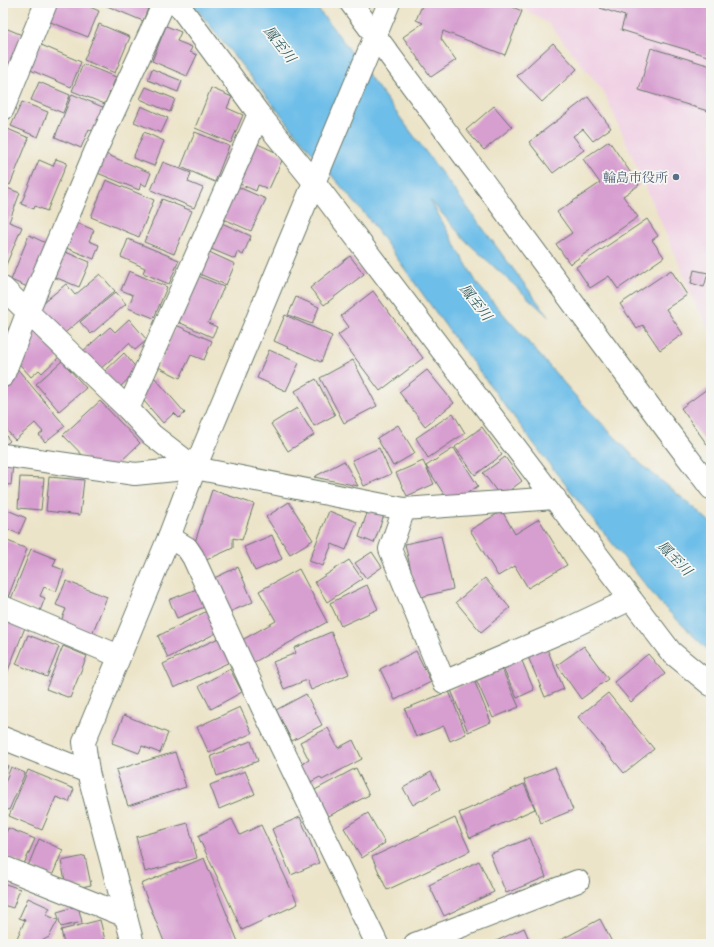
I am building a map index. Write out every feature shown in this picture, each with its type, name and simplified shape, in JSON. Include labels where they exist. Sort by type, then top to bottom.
[{"type":"street","points":[[3,109],[46,3]]},
{"type":"street","points":[[3,376],[28,311],[96,150],[164,3]]},
{"type":"street","points":[[178,3],[259,114],[314,182],[671,652],[711,685]]},
{"type":"street","points":[[351,3],[711,488]]},
{"type":"street","points":[[133,944],[88,772],[84,742],[169,536],[195,468],[389,3]]},
{"type":"street","points":[[128,409],[259,114]]},
{"type":"street","points":[[3,288],[128,409],[152,435],[195,468]]},
{"type":"street","points":[[3,455],[135,474],[195,468],[404,509],[555,498]]},
{"type":"street","points":[[404,509],[390,549],[444,682],[561,632],[631,599]]},
{"type":"street","points":[[169,536],[187,548],[193,556],[262,708],[377,944]]},
{"type":"street","points":[[3,607],[119,656]]},
{"type":"street","points":[[3,738],[88,772]]},
{"type":"street","points":[[3,867],[126,916]]},
{"type":"street","points":[[415,944],[578,881]]},
{"type":"shaded area","name":"輪島市役所","points":[[514,3],[711,3],[711,333],[695,304],[679,263],[604,92],[549,24]]},
{"type":"water","name":"鳳至川","points":[[192,3],[313,3],[549,317],[466,241],[430,200],[478,285],[579,400],[642,465],[711,523],[711,653],[660,603],[553,469],[452,335],[369,219],[298,136]]},
{"type":"building","points":[[3,3],[8,3],[3,14]]},
{"type":"building","points":[[55,3],[81,3],[99,11],[88,37],[48,21]]},
{"type":"building","points":[[100,3],[150,3],[143,21]]},
{"type":"building","points":[[423,3],[503,3],[522,11],[505,55],[443,31],[441,39],[456,60],[431,77],[403,37],[423,23],[416,20]]},
{"type":"building","points":[[602,3],[711,3],[711,57],[621,30],[625,16],[600,8]]},
{"type":"building","points":[[99,24],[130,37],[115,73],[84,60]]},
{"type":"building","points":[[166,26],[181,32],[177,41],[192,47],[190,52],[197,55],[187,76],[152,61]]},
{"type":"building","points":[[3,27],[22,35],[8,70],[3,68]]},
{"type":"building","points":[[553,43],[577,69],[542,102],[517,76]]},
{"type":"building","points":[[39,44],[81,62],[71,87],[28,69]]},
{"type":"building","points":[[651,48],[711,66],[711,112],[639,90]]},
{"type":"building","points":[[83,64],[116,77],[105,104],[72,91]]},
{"type":"building","points":[[152,69],[182,81],[178,92],[148,80]]},
{"type":"building","points":[[39,82],[70,95],[63,113],[31,100]]},
{"type":"building","points":[[146,87],[175,99],[170,112],[140,99]]},
{"type":"building","points":[[211,88],[232,97],[227,108],[243,115],[231,143],[195,128]]},
{"type":"building","points":[[72,94],[105,108],[95,132],[89,129],[81,148],[55,137]]},
{"type":"building","points":[[588,97],[611,128],[593,141],[583,129],[573,136],[584,150],[553,173],[529,142]]},
{"type":"building","points":[[22,102],[48,112],[38,137],[11,126]]},
{"type":"building","points":[[141,106],[168,118],[161,133],[134,122]]},
{"type":"building","points":[[494,106],[512,127],[484,150],[466,130]]},
{"type":"building","points":[[3,127],[29,138],[10,185],[3,182]]},
{"type":"building","points":[[144,132],[164,141],[154,166],[133,158]]},
{"type":"building","points":[[195,132],[229,146],[215,182],[181,167]]},
{"type":"building","points":[[251,141],[284,156],[269,189],[258,185],[256,191],[233,181]]},
{"type":"building","points":[[609,141],[639,185],[623,196],[638,217],[570,264],[556,244],[572,233],[557,212],[600,183],[583,159]]},
{"type":"building","points":[[103,153],[151,173],[146,186],[141,183],[139,190],[95,172]]},
{"type":"building","points":[[56,159],[67,163],[47,211],[35,206],[34,209],[21,204],[39,160],[53,166]]},
{"type":"building","points":[[163,162],[191,173],[188,182],[203,188],[194,208],[151,190]]},
{"type":"building","points":[[106,180],[154,200],[139,237],[91,217]]},
{"type":"building","points":[[231,184],[266,199],[251,231],[217,216]]},
{"type":"building","points":[[7,188],[20,193],[9,222],[22,227],[6,265],[3,263],[3,198]]},
{"type":"building","points":[[162,199],[192,211],[174,254],[144,242]]},
{"type":"building","points":[[647,219],[658,236],[652,240],[664,257],[618,289],[609,276],[590,288],[576,267]]},
{"type":"building","points":[[70,220],[94,230],[89,241],[99,245],[94,259],[59,245]]},
{"type":"building","points":[[215,220],[251,236],[243,255],[237,252],[235,259],[204,246]]},
{"type":"building","points":[[29,235],[48,244],[30,288],[11,280]]},
{"type":"building","points":[[128,239],[179,260],[169,284],[143,273],[145,268],[121,257]]},
{"type":"building","points":[[58,249],[90,262],[79,287],[47,274]]},
{"type":"building","points":[[207,251],[235,264],[226,285],[197,273]]},
{"type":"building","points":[[350,256],[364,274],[324,305],[310,288]]},
{"type":"building","points":[[671,270],[687,295],[666,309],[683,334],[660,350],[643,325],[637,329],[620,304]]},
{"type":"building","points":[[694,270],[708,273],[704,287],[691,283]]},
{"type":"building","points":[[129,271],[167,287],[154,318],[128,308],[133,295],[121,290]]},
{"type":"building","points":[[100,274],[115,291],[61,336],[38,307],[66,284],[75,295]]},
{"type":"building","points":[[196,275],[224,287],[208,323],[217,327],[212,337],[176,321]]},
{"type":"building","points":[[373,291],[423,358],[380,391],[338,335],[349,327],[341,316]]},
{"type":"building","points":[[116,292],[126,304],[91,334],[80,322]]},
{"type":"building","points":[[296,297],[319,307],[312,324],[288,315]]},
{"type":"building","points":[[285,315],[332,336],[321,362],[274,341]]},
{"type":"building","points":[[129,319],[147,340],[135,350],[129,343],[98,371],[82,352],[110,327],[115,332]]},
{"type":"building","points":[[3,322],[12,334],[3,340]]},
{"type":"building","points":[[30,325],[59,357],[42,373],[39,370],[31,377],[15,359]]},
{"type":"building","points":[[176,325],[212,341],[204,360],[191,355],[180,378],[158,367]]},
{"type":"building","points":[[269,350],[299,363],[286,391],[257,378]]},
{"type":"building","points":[[124,353],[138,370],[119,388],[104,372]]},
{"type":"building","points":[[353,360],[377,406],[344,423],[320,378]]},
{"type":"building","points":[[62,361],[86,388],[59,411],[36,384]]},
{"type":"building","points":[[15,366],[65,426],[45,442],[39,435],[43,432],[35,423],[15,440],[3,426],[3,393]]},
{"type":"building","points":[[427,370],[454,403],[425,426],[399,392]]},
{"type":"building","points":[[155,378],[185,413],[179,418],[174,413],[163,423],[138,394]]},
{"type":"building","points":[[316,379],[335,415],[314,426],[295,391]]},
{"type":"building","points":[[711,386],[711,450],[681,408]]},
{"type":"building","points":[[100,401],[140,443],[116,466],[93,466],[63,435]]},
{"type":"building","points":[[297,408],[314,435],[288,451],[271,424]]},
{"type":"building","points":[[453,413],[465,433],[428,458],[416,438]]},
{"type":"building","points":[[398,425],[415,453],[393,466],[377,438]]},
{"type":"building","points":[[482,427],[502,455],[475,475],[455,447]]},
{"type":"building","points":[[3,432],[10,441],[3,446]]},
{"type":"building","points":[[379,448],[391,474],[364,486],[352,460]]},
{"type":"building","points":[[454,448],[478,486],[450,504],[426,466]]},
{"type":"building","points":[[505,457],[522,481],[501,497],[483,473]]},
{"type":"building","points":[[344,461],[358,486],[314,477]]},
{"type":"building","points":[[423,461],[434,484],[407,496],[396,473]]},
{"type":"building","points":[[3,462],[13,463],[11,485],[3,484]]},
{"type":"building","points":[[20,477],[44,478],[41,510],[18,508]]},
{"type":"building","points":[[49,477],[84,480],[80,515],[46,511]]},
{"type":"building","points":[[212,490],[254,504],[242,540],[233,538],[233,548],[204,561],[195,542]]},
{"type":"building","points":[[289,502],[313,540],[290,554],[266,517]]},
{"type":"building","points":[[3,508],[26,518],[19,534],[3,527]]},
{"type":"building","points":[[368,510],[384,515],[374,543],[359,537]]},
{"type":"building","points":[[329,511],[357,522],[346,550],[332,544],[323,566],[309,561]]},
{"type":"building","points":[[502,511],[515,534],[539,519],[567,565],[528,588],[515,566],[498,576],[470,530]]},
{"type":"building","points":[[272,535],[282,559],[255,571],[244,547]]},
{"type":"building","points":[[441,536],[453,589],[417,598],[405,544]]},
{"type":"building","points":[[3,539],[27,549],[6,602],[3,601]]},
{"type":"building","points":[[31,549],[56,559],[53,566],[64,570],[56,592],[44,587],[40,596],[45,598],[40,611],[11,599]]},
{"type":"building","points":[[372,552],[382,567],[366,578],[355,563]]},
{"type":"building","points":[[349,560],[362,579],[327,602],[315,582]]},
{"type":"building","points":[[238,567],[253,602],[227,613],[212,579]]},
{"type":"building","points":[[299,569],[327,622],[247,666],[235,644],[276,621],[259,591]]},
{"type":"building","points":[[485,578],[510,608],[481,632],[456,602]]},
{"type":"building","points":[[66,581],[107,597],[92,634],[61,621],[66,609],[56,605]]},
{"type":"building","points":[[367,585],[378,609],[341,626],[330,603]]},
{"type":"building","points":[[199,588],[207,606],[177,618],[169,600]]},
{"type":"building","points":[[209,610],[220,631],[168,658],[158,636]]},
{"type":"building","points":[[3,616],[26,625],[3,683]]},
{"type":"building","points":[[331,632],[349,674],[311,690],[307,680],[284,689],[273,662],[296,653],[294,648]]},
{"type":"building","points":[[28,635],[59,647],[47,677],[16,664]]},
{"type":"building","points":[[223,636],[234,660],[174,688],[163,664]]},
{"type":"building","points":[[545,644],[564,689],[545,697],[526,652]]},
{"type":"building","points":[[63,646],[87,656],[70,698],[46,689]]},
{"type":"building","points":[[584,646],[608,679],[581,699],[557,665]]},
{"type":"building","points":[[416,651],[431,682],[395,700],[380,669]]},
{"type":"building","points":[[648,654],[665,674],[631,702],[614,682]]},
{"type":"building","points":[[520,656],[534,690],[517,698],[501,664]]},
{"type":"building","points":[[500,665],[519,707],[493,718],[475,677]]},
{"type":"building","points":[[230,669],[242,692],[211,709],[199,686]]},
{"type":"building","points":[[474,680],[491,722],[468,732],[451,690]]},
{"type":"building","points":[[449,691],[466,734],[450,741],[444,726],[416,737],[405,709]]},
{"type":"building","points":[[608,693],[654,749],[624,773],[578,717]]},
{"type":"building","points":[[306,694],[322,725],[292,741],[276,710]]},
{"type":"building","points":[[240,707],[252,733],[209,753],[197,727]]},
{"type":"building","points":[[124,715],[168,733],[160,753],[142,746],[139,753],[112,743]]},
{"type":"building","points":[[328,728],[338,748],[353,740],[362,759],[322,780],[320,777],[307,784],[297,766],[309,760],[300,742]]},
{"type":"building","points":[[251,741],[258,761],[217,776],[211,756]]},
{"type":"building","points":[[175,752],[186,787],[128,806],[116,770]]},
{"type":"building","points":[[3,764],[8,766],[3,778]]},
{"type":"building","points":[[11,767],[25,773],[9,810],[3,808],[3,787]]},
{"type":"building","points":[[555,767],[573,810],[541,823],[524,780]]},
{"type":"building","points":[[356,768],[369,795],[327,817],[313,791]]},
{"type":"building","points":[[28,770],[74,789],[69,802],[56,797],[42,830],[9,816]]},
{"type":"building","points":[[245,771],[255,794],[219,809],[210,785]]},
{"type":"building","points":[[431,772],[440,789],[413,805],[403,788]]},
{"type":"building","points":[[524,784],[535,809],[470,838],[459,813]]},
{"type":"building","points":[[368,813],[385,843],[362,858],[344,828]]},
{"type":"building","points":[[300,817],[319,863],[291,875],[272,829]]},
{"type":"building","points":[[455,818],[470,851],[387,890],[372,857]]},
{"type":"building","points":[[232,819],[240,835],[261,825],[298,904],[242,930],[198,836]]},
{"type":"building","points":[[188,823],[197,858],[145,872],[136,837]]},
{"type":"building","points":[[8,828],[35,839],[24,864],[3,855],[3,840]]},
{"type":"building","points":[[530,838],[546,877],[506,893],[490,854]]},
{"type":"building","points":[[39,839],[63,850],[52,876],[28,866]]},
{"type":"building","points":[[85,856],[91,885],[67,890],[61,861]]},
{"type":"building","points":[[204,858],[239,944],[165,944],[141,884]]},
{"type":"building","points":[[479,861],[494,892],[444,916],[429,885]]},
{"type":"building","points":[[3,883],[20,889],[13,908],[3,905]]},
{"type":"building","points":[[28,898],[50,908],[46,915],[58,920],[49,937],[36,944],[28,944],[17,938],[25,920],[19,918]]},
{"type":"building","points":[[78,906],[82,922],[61,927],[57,912]]},
{"type":"building","points":[[600,919],[613,944],[553,944]]},
{"type":"building","points":[[100,920],[106,944],[64,944],[61,930]]},
{"type":"building","points":[[524,928],[531,944],[490,944]]},
{"type":"building","points":[[461,936],[465,944],[443,944]]},
{"type":"place","name":"輪島市役所","points":[[676,177]]}]
